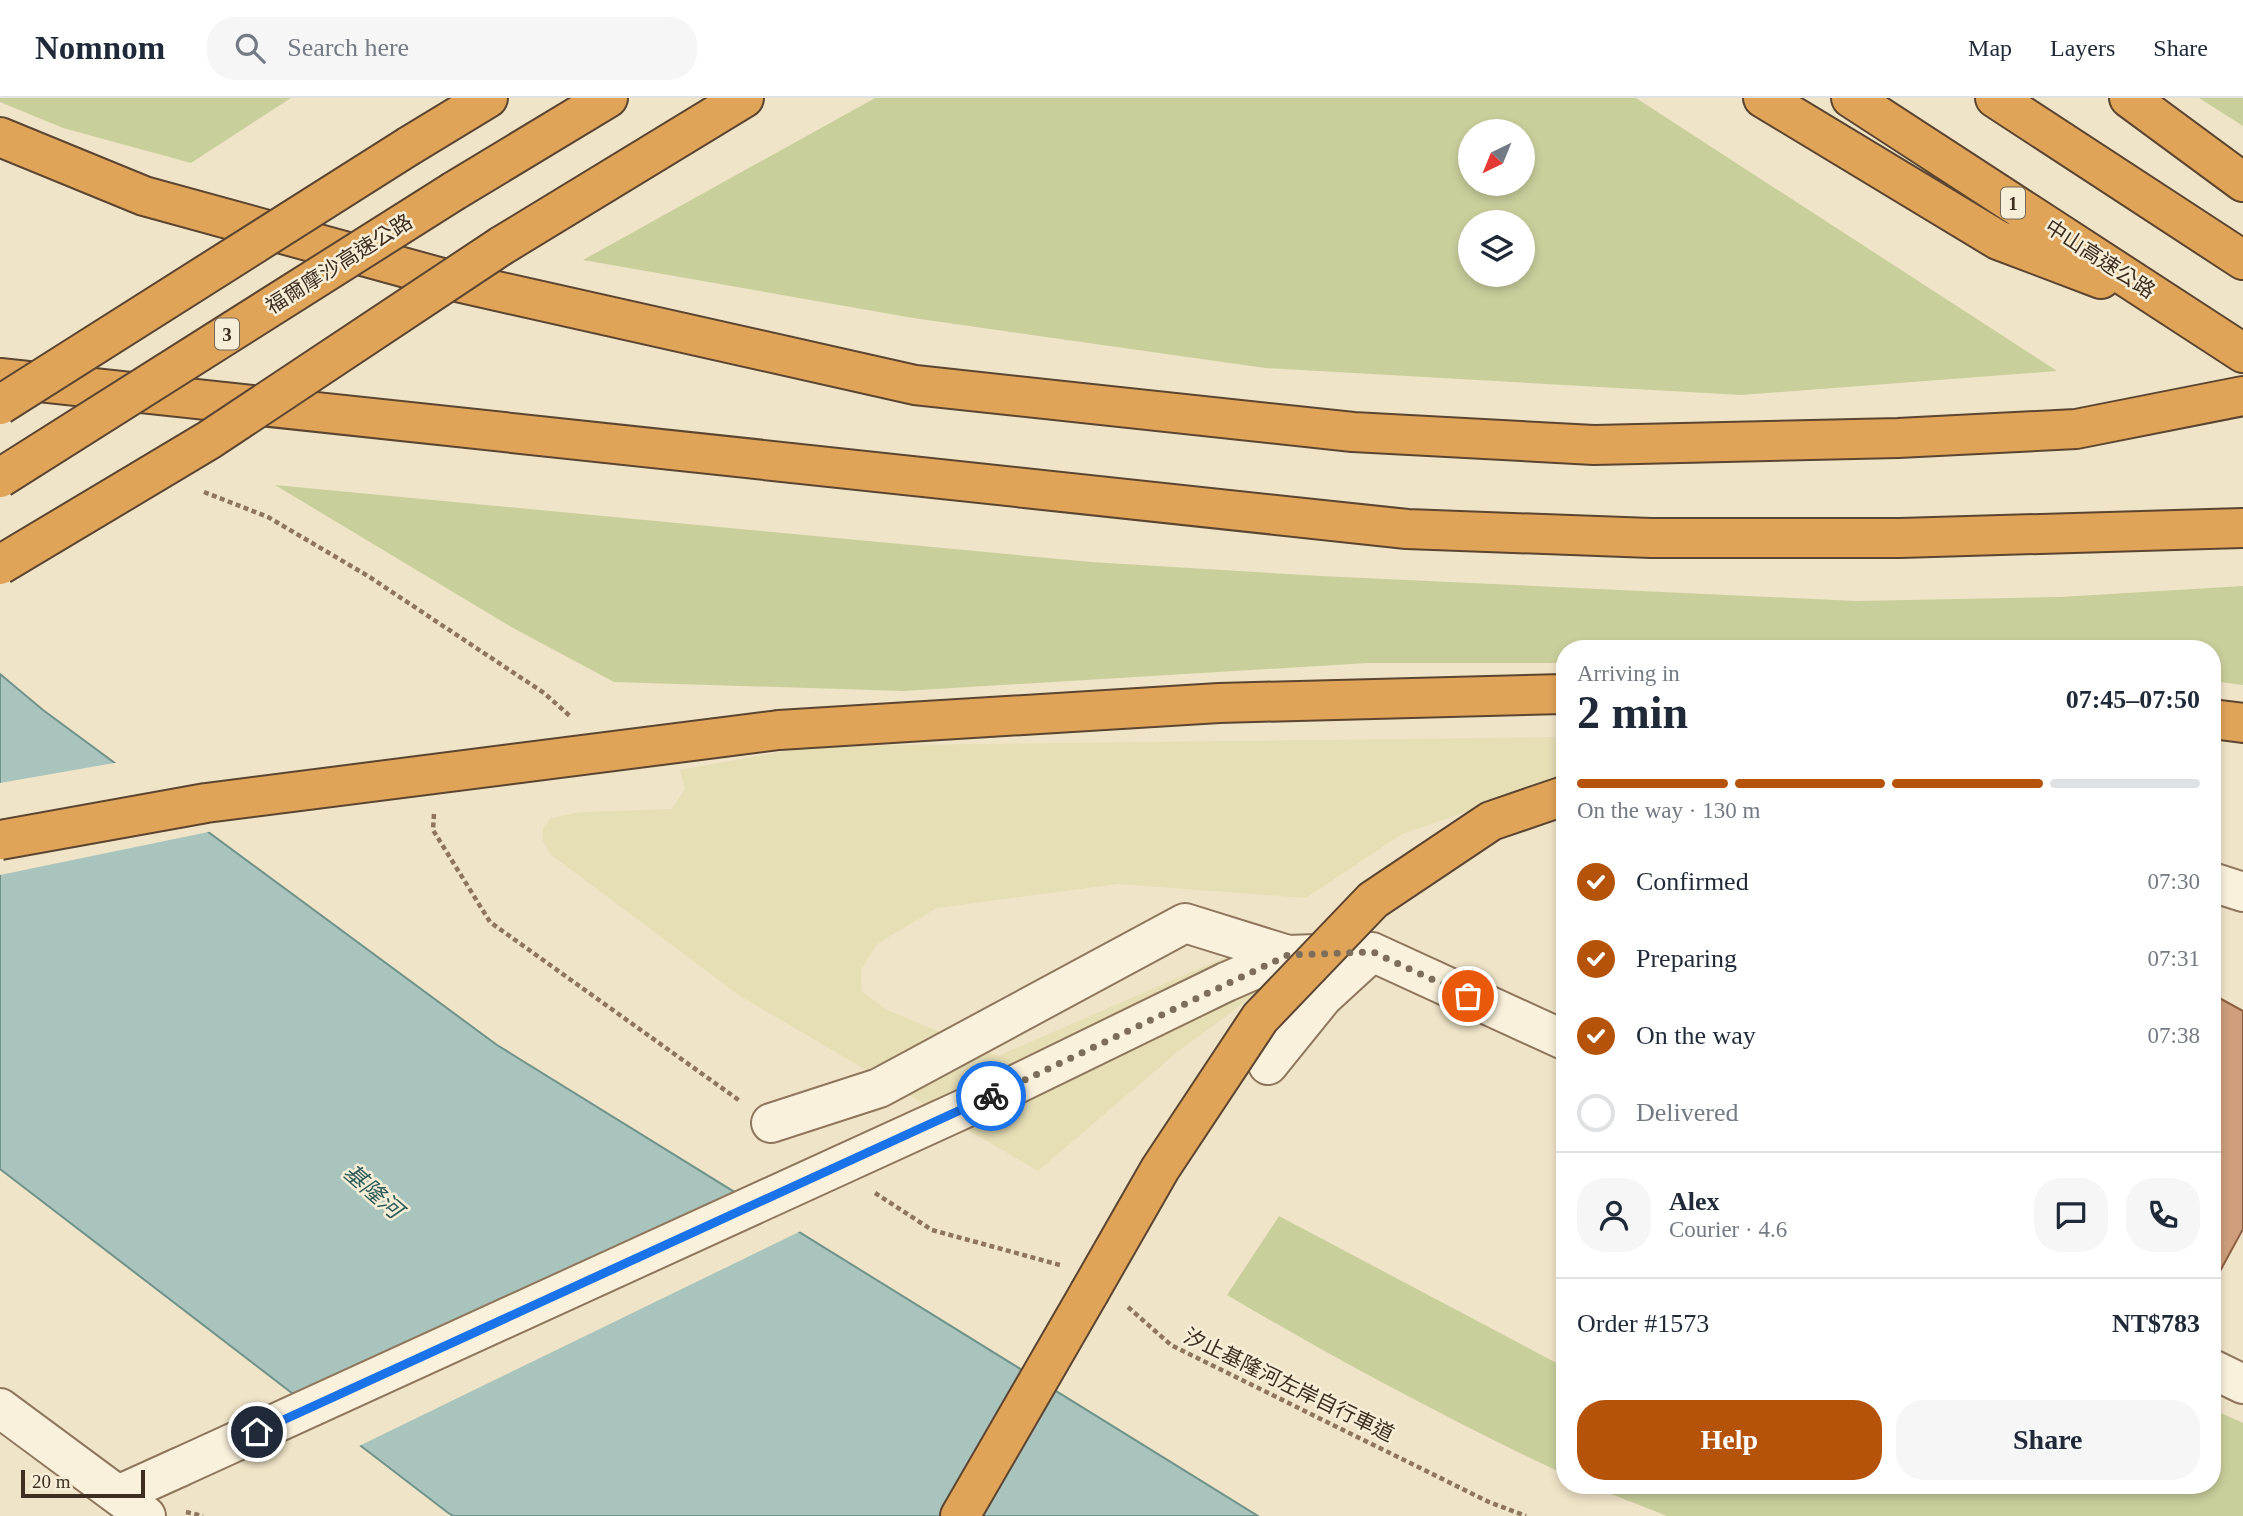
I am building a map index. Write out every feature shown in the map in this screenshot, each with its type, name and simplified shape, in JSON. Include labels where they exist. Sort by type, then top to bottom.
[{"type":"highway","points":[[0,405],[488,98]]},
{"type":"highway","name":"福爾摩沙高速公路","points":[[0,478],[454,191],[608,98]]},
{"type":"highway","points":[[0,565],[209,440],[501,246],[744,98]]},
{"type":"highway","points":[[1763,98],[1998,240],[2175,308]]},
{"type":"highway","name":"中山高速公路","points":[[1851,98],[2243,353]]},
{"type":"highway","points":[[1995,98],[2243,260]]},
{"type":"highway","points":[[2129,98],[2243,182]]},
{"type":"highway","points":[[0,137],[144,196],[457,282],[915,385],[1353,432],[1594,445],[1898,438],[2076,429],[2243,396]]},
{"type":"highway","points":[[0,378],[1407,529],[1651,538],[1900,538],[2243,528]]},
{"type":"highway","points":[[0,840],[206,803],[779,730],[1219,704],[1556,694]]},
{"type":"highway","points":[[2221,720],[2243,723]]},
{"type":"highway","points":[[960,1516],[1160,1169],[1260,1018],[1373,900],[1491,821],[1556,799]]},
{"type":"street","points":[[2221,885],[2243,892]]},
{"type":"street","points":[[771,1123],[879,1088],[1185,922],[1288,955],[1373,952],[1556,1036]]},
{"type":"street","points":[[1268,1065],[1323,997],[1373,952]]},
{"type":"street","points":[[0,1408],[132,1506],[180,1467],[994,1095],[1226,982],[1288,955]]},
{"type":"street","points":[[2221,1373],[2243,1384]]},
{"type":"path","points":[[932,1230],[1063,1265]]},
{"type":"path","name":"汐止基隆河左岸自行車道","points":[[1120,1299],[1171,1345],[1489,1502],[1525,1516]]},
{"type":"shaded area","points":[[1556,737],[1556,785],[1538,787],[1402,834],[1306,898],[1118,884],[937,908],[877,944],[861,970],[862,991],[885,1009],[998,1056],[1267,939],[1282,975],[1176,1053],[1038,1171],[740,996],[550,854],[543,841],[543,828],[551,818],[581,812],[672,809],[685,789],[680,770],[813,746]]},
{"type":"green space","points":[[0,98],[291,98],[191,163],[63,128],[0,102]]},
{"type":"green space","points":[[875,98],[1636,98],[2057,371],[1741,395],[1265,368],[913,318],[583,260]]},
{"type":"green space","points":[[2199,98],[2243,98],[2243,126]]},
{"type":"green space","points":[[275,485],[1091,562],[1321,576],[1856,601],[2060,597],[2243,586],[2243,685],[2221,682],[2221,640],[1556,640],[1556,663],[1368,663],[903,691],[614,682],[513,628]]},
{"type":"green space","points":[[1279,1216],[1556,1363],[1556,1470],[1394,1389],[1227,1295]]},
{"type":"green space","points":[[2221,1413],[2243,1423],[2243,1516],[1667,1516],[1611,1494],[2221,1494]]},
{"type":"water","name":"基隆河","points":[[0,674],[43,710],[497,1045],[1258,1516],[453,1516],[447,1512],[0,1169]]},
{"type":"pier","points":[[120,762],[213,831],[0,875],[0,783]]},
{"type":"pier","points":[[738,1190],[803,1230],[357,1447],[292,1397]]},
{"type":"building","points":[[2221,999],[2243,1011],[2243,1229],[2221,1269]]},
{"type":"way so far","points":[[991,1096],[1226,982],[1288,955],[1373,952],[1468,996]]},
{"type":"route","points":[[257,1432],[991,1096]]}]
